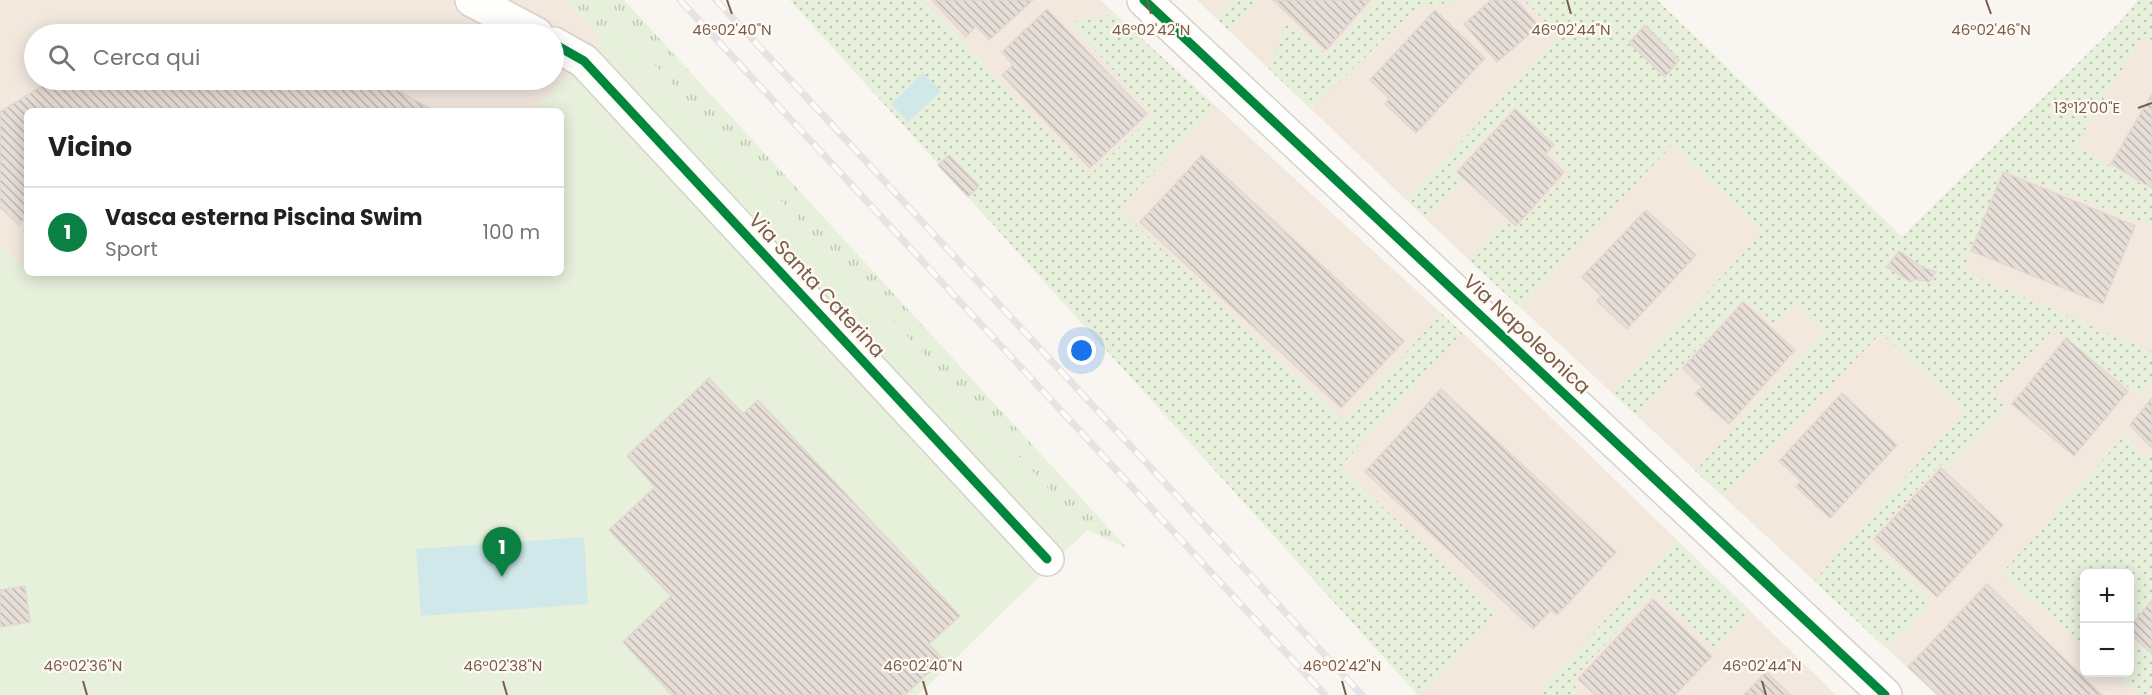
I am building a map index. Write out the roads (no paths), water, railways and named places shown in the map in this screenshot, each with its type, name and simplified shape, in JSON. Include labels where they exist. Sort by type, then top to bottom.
[{"type":"street","points":[[472,0],[518,24]]},
{"type":"street","name":"Via Napoleonica","points":[[1144,0],[1885,695]]},
{"type":"street","name":"Via Santa Caterina","points":[[564,50],[584,61],[1047,559]]},
{"type":"water","points":[[923,73],[941,91],[908,122],[891,104]]},
{"type":"water","points":[[584,537],[588,604],[421,616],[416,549]]},
{"type":"railway","points":[[680,0],[1325,695]]},
{"type":"railway","points":[[716,0],[1362,695]]},
{"type":"place","name":"Vasca esterna Piscina Swim","points":[[502,577]]}]
